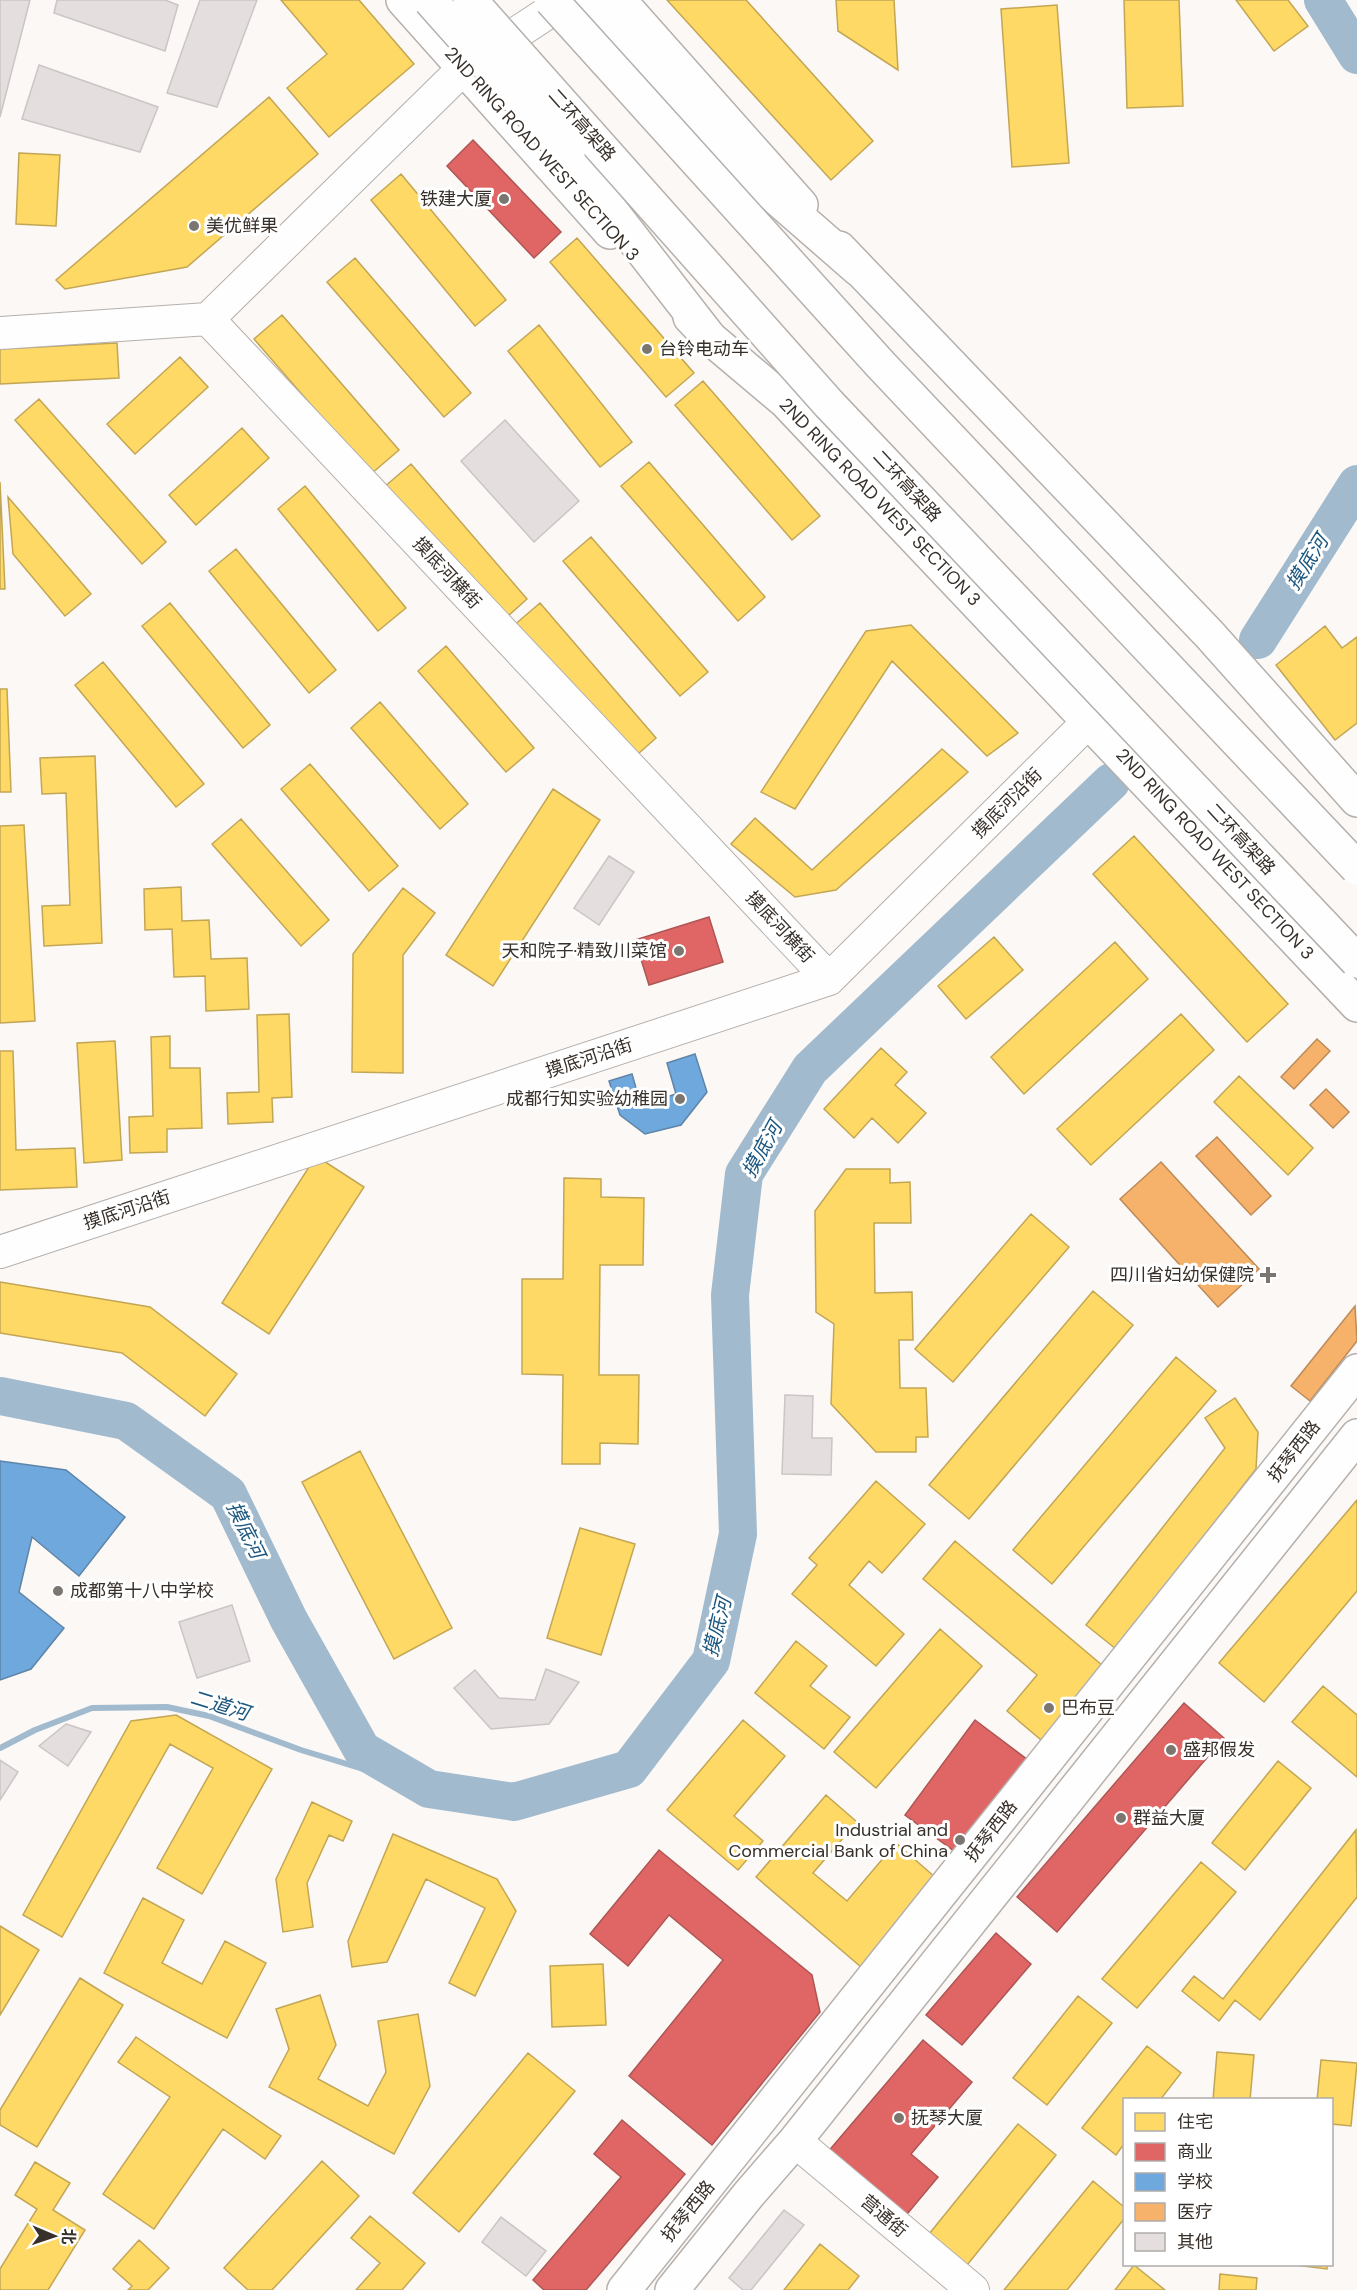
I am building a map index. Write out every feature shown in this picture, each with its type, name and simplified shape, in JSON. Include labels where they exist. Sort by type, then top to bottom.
[{"type":"main road","name":"2ND RING ROAD WEST SECTION 3","points":[[403,0],[614,236],[710,338],[786,402],[1357,1005]]},
{"type":"main road","points":[[430,0],[568,155],[710,338]]},
{"type":"main road","name":"二环高架路","points":[[470,0],[829,404],[1357,961]]},
{"type":"main road","points":[[551,0],[880,365],[1357,868]]},
{"type":"main road","points":[[584,0],[702,133],[858,269]]},
{"type":"main road","points":[[619,0],[858,269],[1209,634],[1357,800]]},
{"type":"main road","name":"抚琴西路","points":[[624,2290],[1357,1371]]},
{"type":"main road","name":"抚琴西路","points":[[672,2290],[748,2194],[795,2141],[1357,1436]]},
{"type":"street","points":[[0,333],[207,319],[465,67],[567,0]]},
{"type":"street","name":"摸底河横街","points":[[207,319],[830,979]]},
{"type":"street","name":"摸底河沿街","points":[[0,1252],[830,979],[1089,721]]},
{"type":"street","name":"营通街","points":[[795,2141],[974,2290]]},
{"type":"building: 住宅","points":[[281,0],[359,0],[414,64],[329,137],[287,88],[327,54]]},
{"type":"building: 住宅","points":[[667,0],[746,0],[873,141],[831,180]]},
{"type":"building: 住宅","points":[[836,0],[894,0],[898,70],[838,31]]},
{"type":"building: 住宅","points":[[1124,0],[1179,0],[1183,106],[1127,108]]},
{"type":"building: 住宅","points":[[1236,0],[1288,0],[1308,26],[1274,51]]},
{"type":"building: 住宅","points":[[1057,5],[1069,163],[1012,167],[1001,9]]},
{"type":"building: 住宅","points":[[269,97],[318,154],[187,267],[65,289],[56,280]]},
{"type":"building: 住宅","points":[[19,153],[60,155],[56,226],[16,224]]},
{"type":"building: 住宅","points":[[401,174],[506,300],[475,326],[371,200]]},
{"type":"building: 住宅","points":[[577,238],[694,373],[666,397],[550,262]]},
{"type":"building: 住宅","points":[[355,258],[471,393],[444,417],[327,282]]},
{"type":"building: 住宅","points":[[282,315],[399,450],[371,474],[254,339]]},
{"type":"building: 住宅","points":[[539,325],[632,442],[600,467],[508,351]]},
{"type":"building: 住宅","points":[[117,343],[119,378],[0,384],[0,349]]},
{"type":"building: 住宅","points":[[180,357],[208,387],[135,454],[107,424]]},
{"type":"building: 住宅","points":[[703,381],[820,516],[792,540],[675,405]]},
{"type":"building: 住宅","points":[[39,399],[166,542],[142,564],[15,420]]},
{"type":"building: 住宅","points":[[242,428],[269,458],[196,525],[169,495]]},
{"type":"building: 住宅","points":[[649,462],[765,597],[738,621],[621,486]]},
{"type":"building: 住宅","points":[[411,464],[527,599],[500,623],[383,488]]},
{"type":"building: 住宅","points":[[0,482],[5,589],[0,589]]},
{"type":"building: 住宅","points":[[305,486],[406,608],[378,631],[278,509]]},
{"type":"building: 住宅","points":[[8,497],[91,594],[65,616],[13,554]]},
{"type":"building: 住宅","points":[[591,537],[708,672],[680,696],[563,561]]},
{"type":"building: 住宅","points":[[236,549],[336,670],[309,693],[209,571]]},
{"type":"building: 住宅","points":[[170,603],[270,725],[243,748],[142,626]]},
{"type":"building: 住宅","points":[[540,603],[656,738],[629,762],[512,627]]},
{"type":"building: 住宅","points":[[911,625],[1018,733],[987,756],[892,661],[795,809],[761,792],[866,631]]},
{"type":"building: 住宅","points":[[1325,626],[1342,648],[1357,637],[1357,723],[1335,740],[1276,665]]},
{"type":"building: 住宅","points":[[446,646],[534,748],[506,772],[418,671]]},
{"type":"building: 住宅","points":[[103,662],[204,784],[176,807],[75,685]]},
{"type":"building: 住宅","points":[[0,689],[7,689],[11,792],[0,792]]},
{"type":"building: 住宅","points":[[380,702],[468,804],[440,829],[351,728]]},
{"type":"building: 住宅","points":[[942,749],[968,772],[836,890],[795,897],[731,844],[755,818],[812,870]]},
{"type":"building: 住宅","points":[[95,756],[102,943],[44,946],[42,906],[70,905],[66,793],[42,794],[40,758]]},
{"type":"building: 住宅","points":[[310,764],[398,866],[369,891],[281,789]]},
{"type":"building: 住宅","points":[[553,789],[600,820],[493,986],[446,955]]},
{"type":"building: 住宅","points":[[241,819],[329,920],[301,946],[212,844]]},
{"type":"building: 住宅","points":[[24,825],[35,1021],[0,1023],[0,826]]},
{"type":"building: 住宅","points":[[1134,836],[1288,1004],[1247,1042],[1093,874]]},
{"type":"building: 住宅","points":[[181,887],[182,921],[209,920],[211,959],[247,958],[249,1009],[206,1011],[205,976],[174,977],[172,929],[145,930],[144,889]]},
{"type":"building: 住宅","points":[[403,888],[435,913],[403,955],[403,1073],[352,1072],[353,954]]},
{"type":"building: 住宅","points":[[994,937],[1023,970],[966,1019],[938,986]]},
{"type":"building: 住宅","points":[[1115,942],[1148,979],[1024,1094],[991,1057]]},
{"type":"building: 住宅","points":[[289,1014],[292,1097],[272,1098],[273,1122],[228,1124],[227,1093],[259,1092],[257,1015]]},
{"type":"building: 住宅","points":[[1181,1014],[1214,1050],[1091,1165],[1057,1129]]},
{"type":"building: 住宅","points":[[170,1036],[170,1068],[200,1068],[202,1128],[167,1129],[167,1152],[130,1153],[129,1117],[153,1116],[151,1037]]},
{"type":"building: 住宅","points":[[115,1041],[122,1160],[84,1163],[77,1043]]},
{"type":"building: 住宅","points":[[881,1048],[907,1072],[895,1085],[926,1113],[898,1143],[872,1118],[854,1138],[824,1109]]},
{"type":"building: 住宅","points":[[0,1051],[13,1051],[16,1150],[75,1148],[77,1187],[0,1190]]},
{"type":"building: 住宅","points":[[1239,1076],[1313,1148],[1288,1175],[1214,1102]]},
{"type":"building: 住宅","points":[[316,1156],[364,1187],[269,1334],[222,1303]]},
{"type":"building: 住宅","points":[[846,1169],[890,1169],[890,1183],[910,1182],[911,1223],[874,1223],[875,1293],[912,1292],[913,1340],[899,1340],[900,1388],[926,1388],[928,1437],[916,1437],[916,1452],[876,1452],[831,1404],[834,1324],[816,1312],[815,1211]]},
{"type":"building: 住宅","points":[[564,1178],[601,1179],[601,1197],[644,1198],[643,1265],[600,1265],[599,1375],[639,1375],[638,1444],[600,1443],[600,1464],[562,1464],[563,1375],[522,1374],[522,1279],[563,1279]]},
{"type":"building: 住宅","points":[[1031,1214],[1069,1247],[953,1382],[915,1349]]},
{"type":"building: 住宅","points":[[0,1282],[150,1307],[237,1374],[205,1416],[122,1353],[0,1333]]},
{"type":"building: 住宅","points":[[1093,1291],[1133,1325],[969,1519],[929,1485]]},
{"type":"building: 住宅","points":[[1176,1357],[1216,1391],[1052,1584],[1013,1550]]},
{"type":"building: 住宅","points":[[1235,1398],[1258,1432],[1256,1469],[1116,1649],[1086,1625],[1225,1448],[1205,1418]]},
{"type":"building: 住宅","points":[[360,1451],[452,1628],[394,1659],[302,1482]]},
{"type":"building: 住宅","points":[[876,1481],[925,1524],[882,1573],[869,1561],[849,1585],[904,1634],[876,1666],[792,1594],[817,1565],[809,1558]]},
{"type":"building: 住宅","points":[[1357,1500],[1357,1591],[1264,1702],[1219,1663]]},
{"type":"building: 住宅","points":[[580,1528],[635,1544],[601,1655],[547,1638]]},
{"type":"building: 住宅","points":[[955,1541],[1109,1671],[1047,1745],[1007,1711],[1037,1675],[923,1579]]},
{"type":"building: 住宅","points":[[940,1629],[982,1666],[876,1788],[834,1752]]},
{"type":"building: 住宅","points":[[796,1641],[827,1666],[810,1686],[850,1717],[824,1749],[755,1693]]},
{"type":"building: 住宅","points":[[1323,1686],[1357,1715],[1357,1777],[1292,1722]]},
{"type":"building: 住宅","points":[[176,1715],[272,1769],[202,1894],[157,1868],[213,1768],[170,1744],[62,1937],[23,1915],[131,1721]]},
{"type":"building: 住宅","points":[[743,1720],[785,1756],[734,1816],[763,1841],[738,1870],[667,1810]]},
{"type":"building: 住宅","points":[[1278,1761],[1311,1788],[1245,1870],[1212,1843]]},
{"type":"building: 住宅","points":[[826,1795],[857,1822],[813,1873],[847,1901],[896,1843],[936,1878],[861,1967],[756,1877]]},
{"type":"building: 住宅","points":[[312,1802],[352,1821],[343,1841],[329,1835],[307,1883],[313,1927],[283,1932],[276,1879]]},
{"type":"building: 住宅","points":[[1356,1830],[1357,1897],[1260,2020],[1235,2000],[1219,2021],[1182,1991],[1194,1976],[1223,1999]]},
{"type":"building: 住宅","points":[[393,1834],[497,1879],[516,1911],[475,1996],[449,1983],[485,1908],[426,1879],[387,1962],[352,1967],[348,1941]]},
{"type":"building: 住宅","points":[[1201,1862],[1236,1892],[1137,2008],[1102,1979]]},
{"type":"building: 住宅","points":[[143,1898],[184,1920],[162,1963],[202,1984],[225,1941],[266,1963],[227,2038],[104,1973]]},
{"type":"building: 住宅","points":[[0,1926],[39,1950],[0,2015]]},
{"type":"building: 住宅","points":[[603,1964],[606,2025],[552,2027],[550,1966]]},
{"type":"building: 住宅","points":[[80,1978],[123,2005],[37,2147],[0,2125],[0,2110]]},
{"type":"building: 住宅","points":[[320,1995],[336,2045],[318,2079],[368,2106],[386,2072],[378,2021],[418,2014],[430,2086],[394,2154],[269,2087],[289,2049],[276,2009]]},
{"type":"building: 住宅","points":[[1078,1996],[1112,2023],[1047,2105],[1013,2078]]},
{"type":"building: 住宅","points":[[136,2037],[281,2136],[265,2159],[223,2129],[154,2229],[103,2194],[170,2097],[118,2062]]},
{"type":"building: 住宅","points":[[1147,2046],[1181,2073],[1162,2098],[1123,2098],[1123,2145],[1116,2155],[1082,2128]]},
{"type":"building: 住宅","points":[[1217,2052],[1254,2055],[1250,2098],[1213,2098]]},
{"type":"building: 住宅","points":[[528,2053],[575,2091],[459,2232],[413,2193]]},
{"type":"building: 住宅","points":[[1321,2060],[1357,2063],[1351,2126],[1333,2124],[1333,2098],[1317,2098]]},
{"type":"building: 住宅","points":[[1018,2124],[1056,2155],[959,2275],[921,2244]]},
{"type":"building: 住宅","points":[[322,2161],[359,2196],[272,2290],[248,2290],[224,2268]]},
{"type":"building: 住宅","points":[[35,2162],[70,2183],[53,2210],[85,2230],[48,2290],[0,2290],[0,2269],[37,2209],[15,2195]]},
{"type":"building: 住宅","points":[[1093,2181],[1123,2206],[1123,2220],[1067,2290],[1004,2290]]},
{"type":"building: 住宅","points":[[370,2216],[425,2263],[402,2290],[356,2290],[380,2263],[351,2238]]},
{"type":"building: 住宅","points":[[139,2240],[169,2268],[148,2290],[128,2290],[132,2286],[113,2269]]},
{"type":"building: 住宅","points":[[820,2244],[859,2276],[848,2290],[784,2290]]},
{"type":"building: 住宅","points":[[1135,2266],[1165,2290],[1115,2290]]},
{"type":"building: 住宅","points":[[1303,2266],[1327,2266],[1327,2269]]},
{"type":"building: 住宅","points":[[1220,2274],[1257,2278],[1256,2290],[1219,2290]]},
{"type":"building: 商业","name":"铁建大厦","points":[[473,140],[561,232],[534,258],[447,166]]},
{"type":"building: 商业","name":"天和院子·精致川菜馆","points":[[709,917],[723,962],[649,985],[635,940]]},
{"type":"building: 商业","name":"群益大厦","points":[[1184,1703],[1224,1738],[1057,1932],[1017,1897]]},
{"type":"building: 商业","points":[[975,1720],[1028,1760],[958,1854],[905,1815]]},
{"type":"building: 商业","points":[[659,1850],[812,1975],[820,2012],[712,2145],[629,2076],[723,1960],[669,1915],[628,1966],[590,1934]]},
{"type":"building: 商业","points":[[996,1933],[1031,1964],[962,2045],[926,2015]]},
{"type":"building: 商业","name":"抚琴大厦","points":[[923,2040],[972,2082],[911,2154],[938,2177],[903,2219],[827,2153]]},
{"type":"building: 商业","points":[[622,2120],[685,2174],[586,2290],[544,2290],[533,2280],[621,2177],[594,2154]]},
{"type":"building: 学校","name":"成都行知实验幼稚园","points":[[695,1054],[707,1092],[681,1125],[645,1134],[620,1115],[609,1081],[632,1074],[641,1105],[676,1094],[667,1063]]},
{"type":"building: 学校","points":[[0,1461],[66,1470],[125,1517],[79,1576],[32,1537],[19,1592],[64,1628],[31,1669],[0,1680]]},
{"type":"building: 医疗","points":[[1317,1039],[1330,1051],[1294,1089],[1281,1077]]},
{"type":"building: 医疗","points":[[1326,1089],[1349,1112],[1333,1128],[1310,1105]]},
{"type":"building: 医疗","points":[[1217,1137],[1271,1196],[1251,1215],[1196,1156]]},
{"type":"building: 医疗","points":[[1161,1162],[1259,1269],[1218,1307],[1120,1199]]},
{"type":"building: 医疗","points":[[1355,1306],[1357,1341],[1310,1401],[1291,1386]]},
{"type":"building: 其他","points":[[0,0],[30,0],[0,117]]},
{"type":"building: 其他","points":[[57,0],[165,0],[178,5],[165,51],[54,13]]},
{"type":"building: 其他","points":[[200,0],[257,0],[217,107],[167,93]]},
{"type":"building: 其他","points":[[39,65],[158,107],[140,152],[22,119]]},
{"type":"building: 其他","points":[[505,420],[579,501],[534,542],[461,461]]},
{"type":"building: 其他","points":[[609,856],[634,872],[599,925],[574,908]]},
{"type":"building: 其他","points":[[785,1395],[813,1396],[812,1438],[832,1438],[831,1475],[782,1474]]},
{"type":"building: 其他","points":[[232,1605],[250,1661],[197,1678],[179,1622]]},
{"type":"building: 其他","points":[[546,1669],[579,1682],[549,1724],[491,1729],[454,1688],[475,1670],[499,1698],[535,1700]]},
{"type":"building: 其他","points":[[66,1724],[91,1732],[68,1766],[39,1746]]},
{"type":"building: 其他","points":[[0,1760],[18,1772],[0,1800]]},
{"type":"building: 其他","points":[[784,2210],[804,2225],[751,2290],[743,2290],[729,2278]]},
{"type":"building: 其他","points":[[501,2217],[546,2251],[526,2276],[482,2242]]},
{"type":"waterway","name":"摸底河","points":[[1323,0],[1357,55]]},
{"type":"waterway","name":"摸底河","points":[[1258,640],[1357,484]]},
{"type":"waterway","name":"摸底河","points":[[0,1396],[126,1421],[228,1494],[289,1620],[362,1750],[429,1789],[514,1802],[629,1769],[711,1661],[738,1534],[730,1295],[744,1174],[810,1069],[1111,782]]},
{"type":"waterway","name":"二道河","points":[[0,1748],[35,1730],[92,1708],[167,1707],[209,1716],[301,1750],[429,1789]]},
{"type":"place","name":"铁建大厦","points":[[504,199]]},
{"type":"place","name":"美优鲜果","points":[[194,226]]},
{"type":"place","name":"台铃电动车","points":[[647,349]]},
{"type":"place","name":"天和院子·精致川菜馆","points":[[679,951]]},
{"type":"place","name":"成都行知实验幼稚园","points":[[680,1099]]},
{"type":"place","name":"四川省妇幼保健院","points":[[1268,1275]]},
{"type":"place","name":"成都第十八中学校","points":[[58,1591]]},
{"type":"place","name":"巴布豆","points":[[1049,1708]]},
{"type":"place","name":"盛邦假发","points":[[1171,1750]]},
{"type":"place","name":"群益大厦","points":[[1121,1818]]},
{"type":"place","name":"Industrial and Commercial Bank of China","points":[[960,1840]]},
{"type":"place","name":"抚琴大厦","points":[[899,2118]]}]
